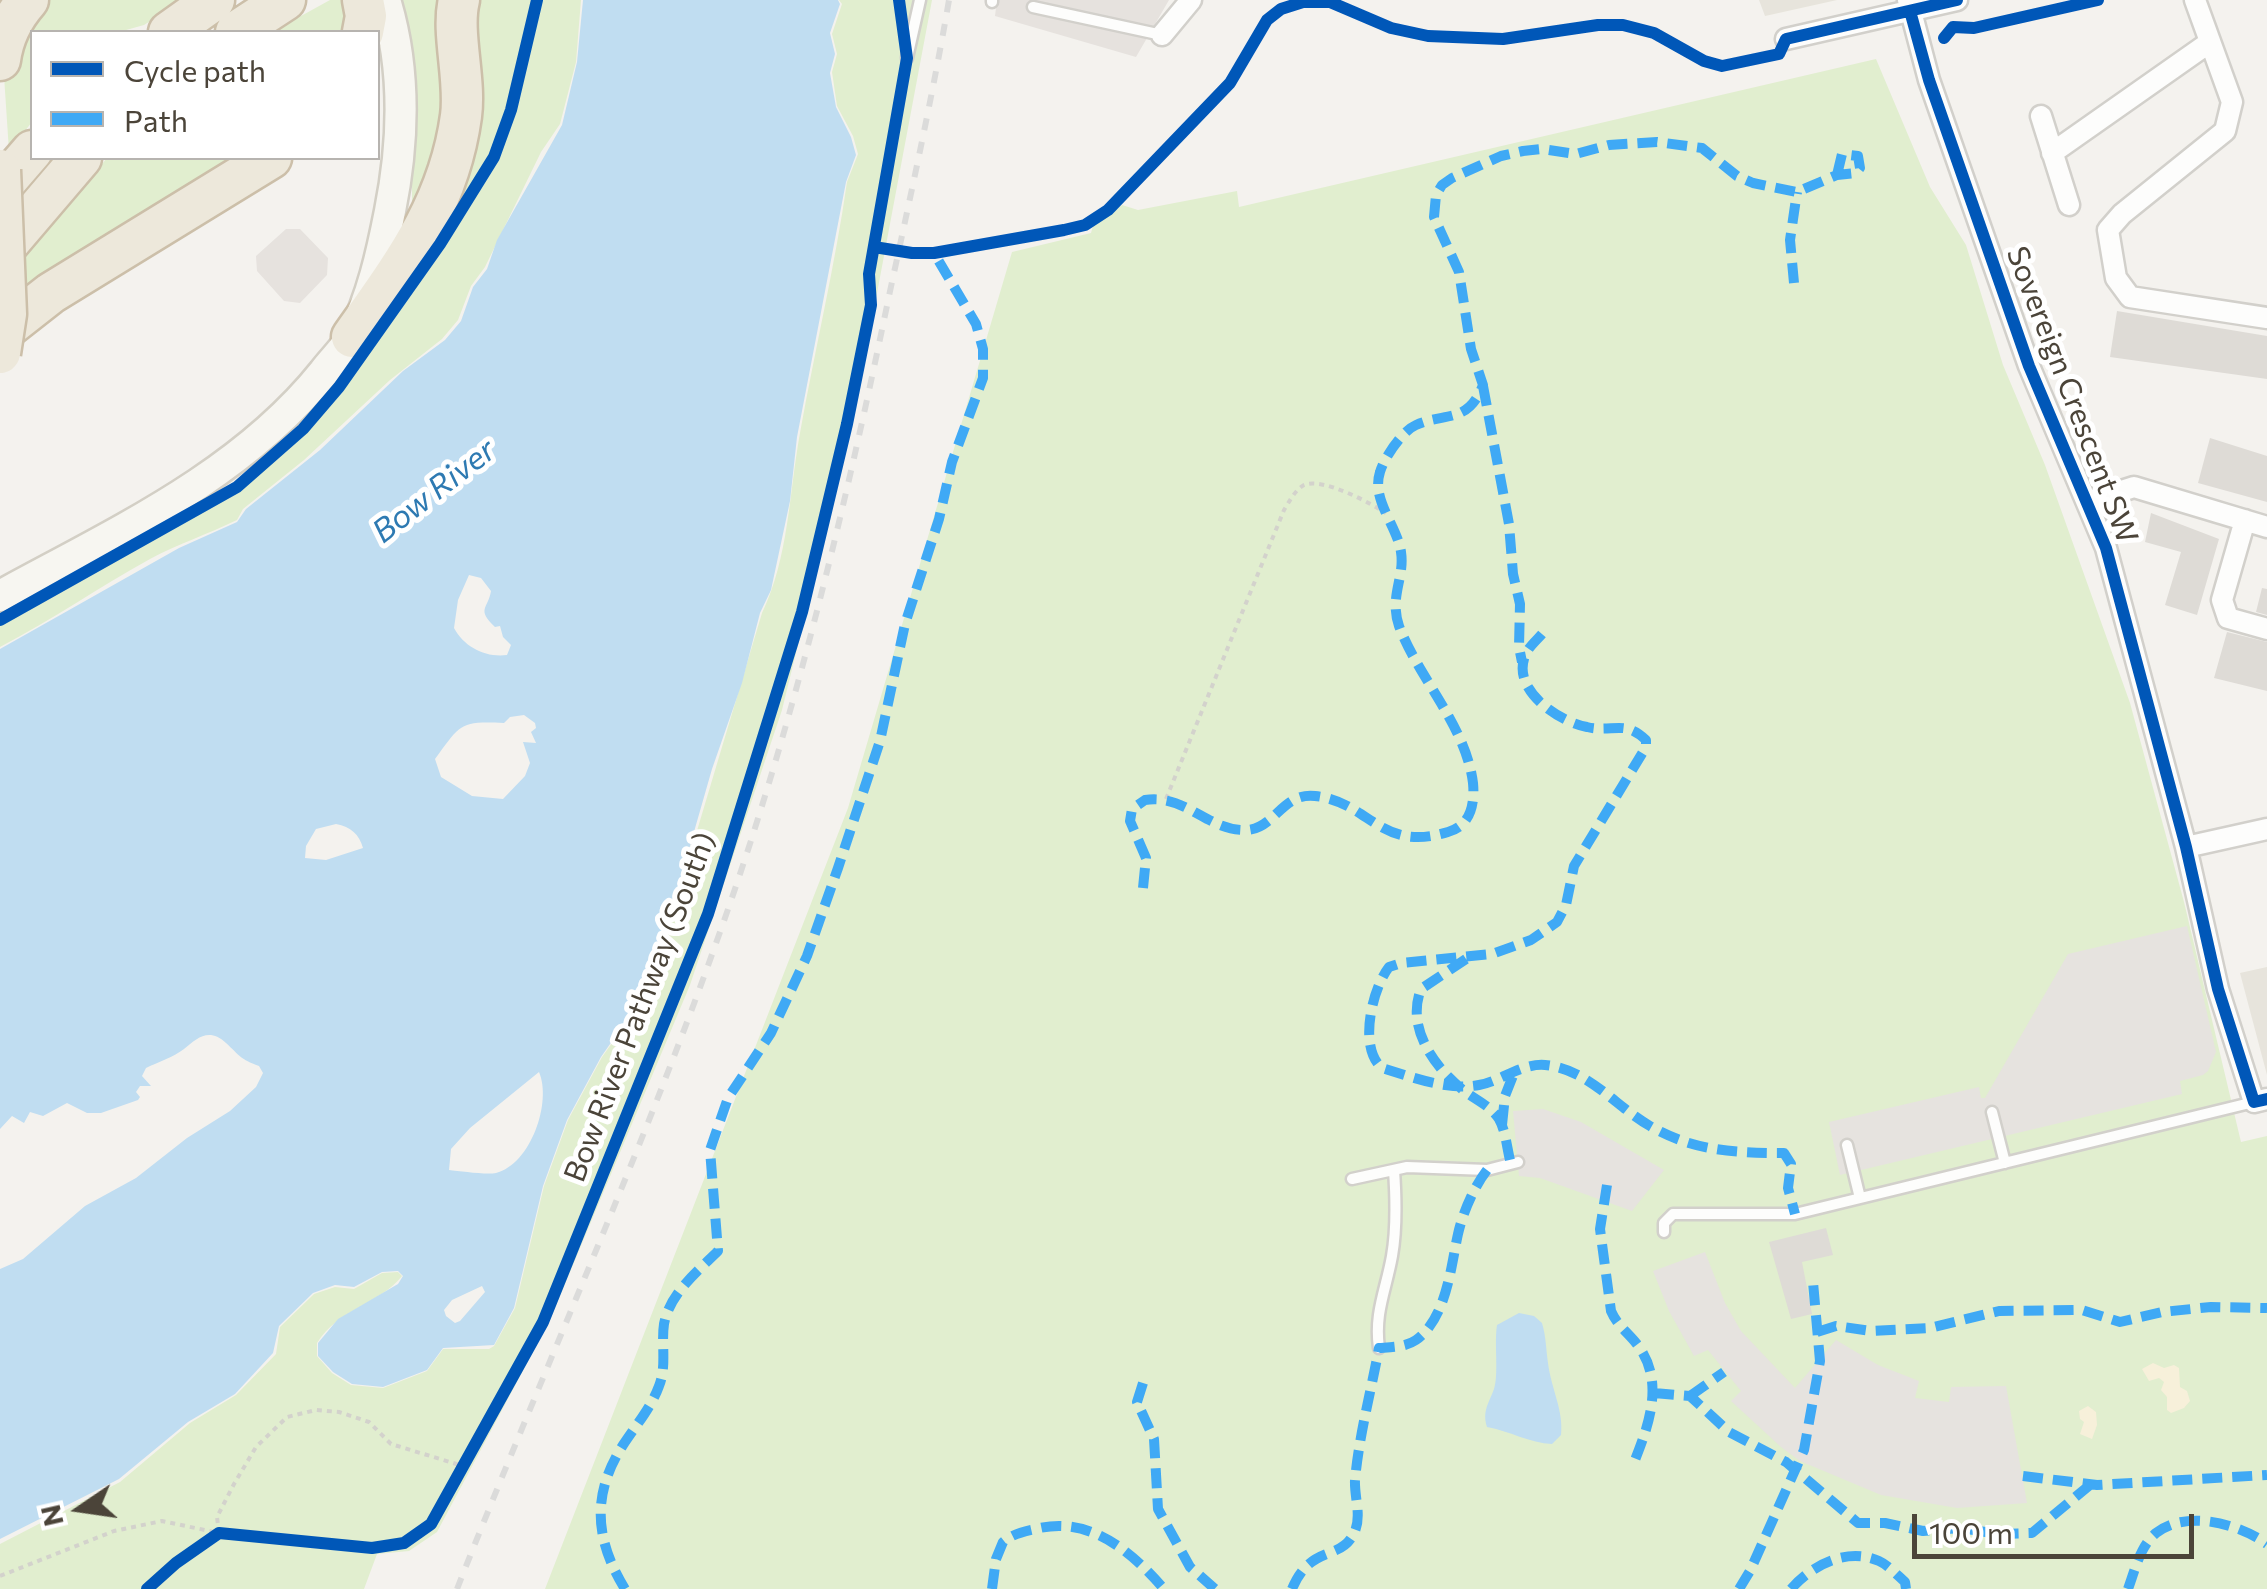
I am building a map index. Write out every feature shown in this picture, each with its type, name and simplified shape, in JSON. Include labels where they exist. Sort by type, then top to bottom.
[{"type":"highway","points":[[0,60],[2,42],[28,0]]},
{"type":"highway","points":[[172,30],[214,0]]},
{"type":"highway","points":[[239,30],[286,0]]},
{"type":"highway","points":[[363,0],[363,30]]},
{"type":"highway","points":[[352,337],[414,249],[435,208],[453,155],[463,79],[459,0]]},
{"type":"highway","points":[[0,188],[30,153]]},
{"type":"highway","points":[[0,253],[79,160]]},
{"type":"highway","points":[[0,334],[67,283],[269,160]]},
{"type":"highway","points":[[0,170],[6,314],[0,353]]},
{"type":"main road","points":[[0,596],[134,524],[224,468],[302,400],[352,337],[381,254],[396,178],[401,120],[398,57],[385,0]]},
{"type":"street","points":[[1162,34],[1191,0]]},
{"type":"street","points":[[1786,38],[1909,5],[1956,0]]},
{"type":"street","points":[[2194,0],[2232,102],[2225,130],[2122,214],[2108,230],[2116,278],[2130,297],[2267,318]]},
{"type":"street","name":"Sovereign Crescent SW","points":[[1909,5],[1929,80],[2029,366],[2106,548],[2186,847],[2218,989],[2260,1100]]},
{"type":"street","points":[[2052,153],[2210,42]]},
{"type":"street","points":[[2041,116],[2069,205]]},
{"type":"street","points":[[2087,502],[2134,487],[2267,526]]},
{"type":"street","points":[[2246,520],[2222,600],[2228,618],[2267,629]]},
{"type":"street","points":[[2186,847],[2267,828]]},
{"type":"lane","points":[[906,58],[920,0]]},
{"type":"lane","points":[[1034,7],[1162,34]]},
{"type":"lane","points":[[1664,1232],[1664,1223],[1674,1214],[1795,1214],[2260,1100]]},
{"type":"lane","points":[[1992,1112],[2005,1163]]},
{"type":"lane","points":[[1847,1144],[1860,1198]]},
{"type":"lane","points":[[1352,1179],[1434,1166],[1487,1170],[1518,1162]]},
{"type":"lane","points":[[1379,1348],[1376,1323],[1392,1255],[1396,1210],[1394,1170]]},
{"type":"path","points":[[1166,800],[1284,510],[1296,492],[1305,484],[1315,483],[1362,498],[1386,514]]},
{"type":"path","points":[[218,1534],[218,1517],[256,1447],[286,1417],[316,1410],[339,1412],[369,1422],[391,1444],[459,1472],[471,1451]]},
{"type":"path","points":[[0,1576],[114,1531],[162,1521],[236,1535]]},
{"type":"path","points":[[204,1543],[218,1534]]},
{"type":"shaded area","points":[[997,0],[1169,0],[1136,57],[995,16]]},
{"type":"shaded area","points":[[1759,0],[1837,0],[1765,16]]},
{"type":"shaded area","points":[[286,229],[300,229],[328,258],[327,275],[300,303],[284,301],[257,271],[256,256]]},
{"type":"shaded area","points":[[2187,926],[2216,1052],[2208,1071],[2180,1081],[2182,1094],[1840,1175],[1829,1122],[1979,1087],[1981,1098],[1985,1098],[2068,954]]},
{"type":"shaded area","points":[[2267,967],[2267,1075],[2240,973]]},
{"type":"shaded area","points":[[1543,1109],[1581,1122],[1664,1170],[1632,1211],[1540,1178],[1519,1176],[1513,1111]]},
{"type":"shaded area","points":[[1705,1252],[1741,1331],[1795,1388],[1836,1340],[1878,1365],[1919,1381],[1915,1398],[1949,1402],[1951,1387],[2006,1386],[2027,1503],[1957,1508],[1881,1495],[1800,1461],[1781,1447],[1731,1401],[1741,1391],[1708,1350],[1694,1356],[1653,1271]]},
{"type":"green space","points":[[46,0],[184,0],[144,25],[126,30],[30,30],[30,125],[9,151],[4,76]]},
{"type":"green space","points":[[330,0],[356,0],[356,30],[276,30]]},
{"type":"green space","points":[[396,0],[452,0],[450,89],[412,237],[412,105]]},
{"type":"green space","points":[[471,0],[581,0],[576,62],[560,124],[541,152],[485,267],[471,286],[458,320],[442,339],[243,509],[237,520],[150,559],[0,647],[0,618],[138,547],[222,497],[302,431],[365,359],[400,306],[398,290],[438,223]]},
{"type":"green space","points":[[839,0],[932,0],[853,421],[782,710],[690,985],[550,1320],[437,1532],[409,1551],[377,1554],[364,1589],[0,1589],[0,1544],[120,1482],[190,1423],[236,1395],[276,1354],[280,1327],[314,1294],[335,1287],[354,1289],[382,1273],[398,1272],[402,1276],[382,1294],[336,1322],[317,1343],[317,1356],[332,1373],[351,1385],[383,1388],[427,1371],[443,1349],[494,1346],[515,1308],[544,1186],[568,1120],[602,1057],[634,1012],[646,974],[656,968],[778,570],[847,182],[858,154],[837,106],[832,72],[837,54],[832,34],[842,4]]},
{"type":"green space","points":[[1876,59],[1930,187],[1966,245],[2003,365],[2045,465],[2130,703],[2184,902],[2241,1142],[2267,1136],[2267,1589],[545,1589],[848,808],[1012,252],[1091,233],[1093,226],[1122,205],[1138,210],[1237,191],[1239,207]]},
{"type":"green space","points":[[105,160],[252,160],[16,312],[12,272]]},
{"type":"sand","points":[[2153,1363],[2179,1368],[2180,1387],[2187,1391],[2190,1401],[2184,1408],[2171,1413],[2167,1410],[2167,1397],[2161,1390],[2164,1382],[2159,1378],[2149,1381],[2142,1369]]},
{"type":"sand","points":[[2088,1406],[2096,1412],[2092,1439],[2080,1434],[2084,1422],[2079,1411]]},
{"type":"water","name":"Bow River","points":[[583,0],[838,0],[830,33],[835,54],[830,73],[836,107],[856,155],[846,182],[771,590],[760,613],[742,683],[712,769],[655,968],[645,974],[633,1011],[601,1057],[567,1120],[543,1186],[514,1308],[494,1345],[443,1348],[427,1370],[383,1387],[352,1384],[318,1356],[318,1343],[338,1319],[398,1284],[403,1276],[398,1271],[382,1272],[354,1287],[335,1285],[313,1293],[279,1326],[273,1353],[235,1394],[188,1422],[119,1479],[0,1539],[0,1269],[23,1259],[85,1206],[136,1178],[230,1111],[256,1087],[263,1073],[220,1038],[203,1036],[176,1055],[146,1068],[142,1076],[151,1086],[140,1086],[136,1092],[138,1100],[101,1113],[87,1113],[67,1103],[43,1116],[30,1112],[24,1123],[12,1116],[0,1129],[0,649],[179,548],[237,522],[246,509],[320,450],[403,371],[445,340],[461,321],[497,240],[562,125],[577,62]],"holes":[[[469,575],[481,578],[491,591],[485,612],[495,627],[500,626],[511,645],[507,655],[484,653],[464,641],[454,628],[458,600]],[[524,715],[535,723],[531,732],[536,743],[523,742],[530,763],[525,776],[503,799],[472,796],[441,777],[435,759],[456,732],[469,724],[504,723],[510,717]],[[336,824],[346,827],[357,835],[363,848],[326,860],[305,858],[306,846],[316,829]],[[539,1072],[543,1099],[540,1115],[519,1158],[496,1173],[449,1170],[451,1149],[470,1128]],[[482,1286],[485,1292],[460,1321],[455,1323],[444,1310],[452,1300]]]},
{"type":"water","points":[[1519,1313],[1534,1316],[1542,1323],[1561,1426],[1561,1435],[1552,1444],[1487,1427],[1486,1412],[1495,1383],[1497,1325]]},
{"type":"building","points":[[2117,311],[2267,336],[2267,379],[2110,357]]},
{"type":"building","points":[[2210,438],[2267,456],[2267,502],[2198,483]]},
{"type":"building","points":[[2151,513],[2219,539],[2197,615],[2165,605],[2181,552],[2145,542]]},
{"type":"building","points":[[2262,588],[2267,589],[2267,615],[2256,612]]},
{"type":"building","points":[[2227,632],[2267,642],[2267,691],[2214,678]]},
{"type":"building","points":[[1826,1228],[1833,1255],[1802,1262],[1812,1314],[1791,1319],[1769,1242]]},
{"type":"railway","points":[[457,1589],[680,1041],[768,787],[842,508],[949,0]]},
{"type":"marked path","points":[[1143,888],[1146,858],[1130,821],[1132,809],[1145,800],[1173,802],[1219,824],[1244,830],[1263,825],[1286,805],[1304,796],[1334,800],[1406,836],[1448,832],[1470,814],[1473,783],[1469,762],[1452,722],[1399,626],[1396,605],[1401,552],[1378,482],[1385,460],[1405,433],[1416,425],[1463,411],[1483,385],[1471,349],[1459,272],[1434,217],[1436,195],[1442,185],[1501,156],[1523,151],[1542,149],[1576,154],[1609,145],[1657,142],[1702,148],[1737,176],[1797,192],[1837,175],[1856,173],[1860,168],[1858,156],[1842,154],[1837,175]]},
{"type":"marked path","points":[[1794,283],[1790,240],[1797,192]]},
{"type":"marked path","points":[[625,1589],[603,1535],[601,1517],[606,1482],[623,1445],[659,1386],[664,1324],[672,1302],[718,1251],[710,1150],[728,1098],[771,1033],[807,956],[880,741],[905,624],[939,519],[952,462],[983,378],[983,349],[976,324],[934,253]]},
{"type":"marked path","points":[[1483,386],[1509,524],[1520,604],[1522,662]]},
{"type":"marked path","points":[[1542,634],[1524,659],[1523,671],[1532,694],[1564,719],[1587,727],[1631,730],[1646,740],[1646,747],[1574,866],[1566,905],[1557,922],[1531,940],[1492,954],[1389,967],[1377,989],[1370,1018],[1375,1059],[1382,1068],[1455,1086],[1487,1083],[1536,1065],[1575,1073],[1637,1118],[1682,1141],[1731,1151],[1784,1153],[1791,1164],[1788,1188],[1795,1214]]},
{"type":"marked path","points":[[1466,959],[1421,989],[1417,1003],[1420,1031],[1442,1069],[1499,1119],[1511,1164]]},
{"type":"marked path","points":[[1502,1125],[1505,1096],[1514,1073]]},
{"type":"marked path","points":[[1292,1589],[1308,1565],[1340,1548],[1353,1535],[1358,1515],[1357,1463],[1379,1348],[1412,1342],[1435,1319],[1463,1217],[1487,1170]]},
{"type":"marked path","points":[[1607,1185],[1600,1229],[1611,1311],[1645,1357],[1652,1386],[1650,1416],[1635,1460]]},
{"type":"marked path","points":[[1739,1589],[1804,1450],[1820,1361],[1813,1282]]},
{"type":"marked path","points":[[1817,1332],[1836,1326],[1871,1331],[1930,1328],[1999,1311],[2082,1310],[2120,1322],[2162,1312],[2211,1307],[2267,1308]]},
{"type":"marked path","points":[[1690,1396],[1724,1372]]},
{"type":"marked path","points":[[1143,1383],[1137,1402],[1154,1439],[1158,1509],[1190,1567],[1215,1589]]},
{"type":"marked path","points":[[1654,1393],[1690,1396],[1729,1432],[1786,1462],[1858,1523],[1885,1523],[1923,1531],[1960,1528],[1998,1534],[2032,1533],[2091,1484]]},
{"type":"marked path","points":[[2023,1476],[2097,1485],[2267,1475]]},
{"type":"marked path","points":[[2128,1589],[2146,1545],[2169,1526],[2213,1522],[2242,1530],[2267,1544]]},
{"type":"marked path","points":[[992,1589],[1003,1542],[1025,1531],[1059,1526],[1109,1540],[1164,1589]]},
{"type":"marked path","points":[[1791,1589],[1820,1566],[1855,1556],[1882,1563],[1905,1582],[1906,1589]]},
{"type":"cycle path","points":[[0,620],[237,487],[303,429],[339,387],[440,244],[494,157],[511,110],[537,0]]},
{"type":"cycle path","name":"Bow River Pathway (South)","points":[[147,1589],[219,1533],[372,1548],[404,1543],[431,1524],[543,1322],[708,914],[802,612],[871,305],[869,274],[907,58],[899,0]]},
{"type":"cycle path","points":[[874,247],[934,253],[1085,225],[1108,210],[1230,83],[1267,20],[1281,9],[1303,2],[1330,2],[1391,28],[1428,36],[1503,39],[1623,25],[1654,33],[1704,61],[1722,66],[1779,54],[1786,39],[1957,0]]},
{"type":"cycle path","points":[[1944,38],[1953,27],[1974,28],[2098,0]]},
{"type":"cycle path","points":[[1910,11],[1929,80],[2029,366],[2106,548],[2186,847],[2218,989],[2254,1102],[2267,1099]]}]
